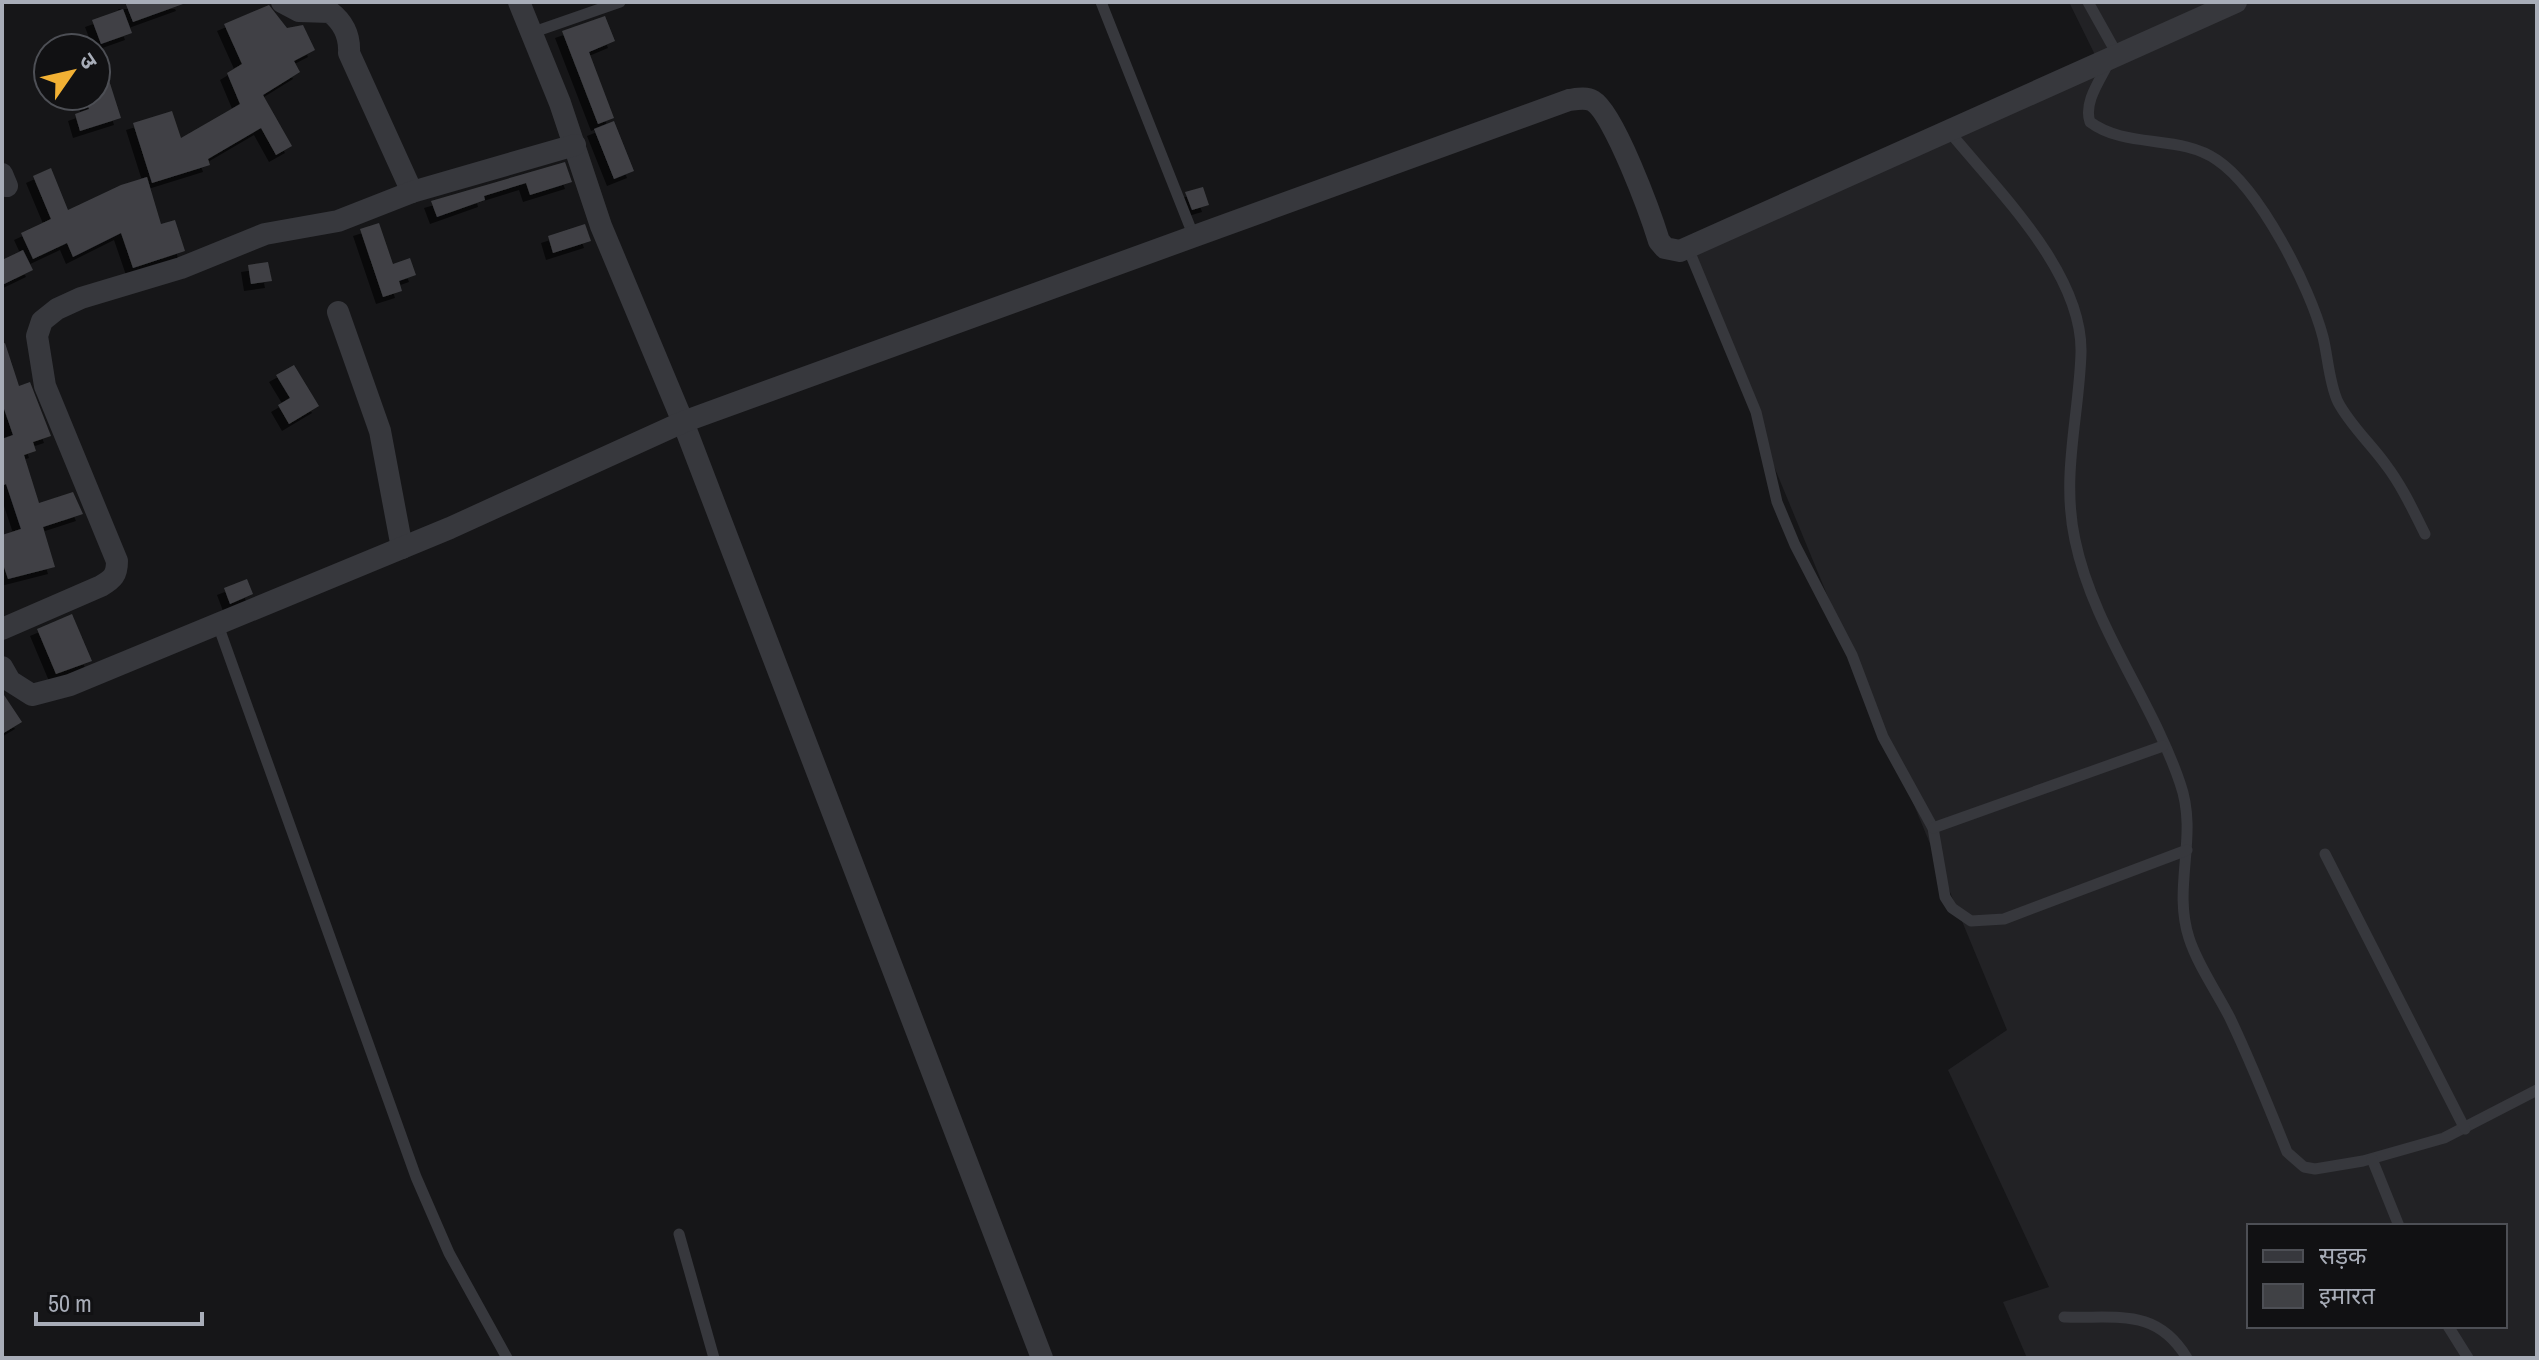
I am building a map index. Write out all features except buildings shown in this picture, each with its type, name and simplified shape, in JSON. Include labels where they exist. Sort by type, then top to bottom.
[{"type":"street","points":[[282,2],[299,11],[330,12],[343,25],[350,41],[349,53],[412,192]]},
{"type":"street","points":[[519,2],[575,145],[601,226],[683,422],[1042,1358]]},
{"type":"street","points":[[2,667],[22,691],[44,693],[402,548],[683,422],[1569,100],[1583,98],[1594,101],[1608,120],[1659,241],[1672,251],[1688,248],[1947,129],[2236,2]]},
{"type":"street","points":[[2,629],[101,586],[117,571],[117,561],[45,386],[37,336],[42,321],[57,309],[81,298],[181,268],[265,234],[338,221],[412,192],[575,145]]},
{"type":"street","points":[[338,312],[380,431],[402,548]]},
{"type":"lane","points":[[531,33],[620,2]]},
{"type":"lane","points":[[1101,2],[1194,237]]},
{"type":"lane","points":[[2088,2],[2115,55],[2089,101],[2087,112],[2090,122],[2115,134],[2185,146],[2217,160],[2262,210],[2310,300],[2322,334],[2336,398],[2399,483],[2425,534]]},
{"type":"lane","points":[[1947,129],[2048,255],[2064,284],[2081,351],[2069,460],[2075,540],[2102,616],[2163,746],[2189,811],[2184,915],[2189,938],[2230,1019],[2287,1152],[2304,1167],[2315,1169],[2372,1159],[2465,1129],[2537,1090]]},
{"type":"lane","points":[[1688,248],[1756,412],[1777,502],[1795,545],[1852,655],[1883,737],[1933,828],[1945,897],[1960,916],[1987,923],[2138,871],[2187,850]]},
{"type":"lane","points":[[218,625],[416,1177],[449,1253],[507,1358]]},
{"type":"lane","points":[[1933,828],[2163,746]]},
{"type":"lane","points":[[2325,854],[2465,1129]]},
{"type":"lane","points":[[2372,1159],[2398,1224]]},
{"type":"lane","points":[[679,1234],[714,1358]]},
{"type":"lane","points":[[2064,1317],[2139,1319],[2160,1325],[2173,1335],[2187,1358]]},
{"type":"lane","points":[[2449,1328],[2468,1358]]},
{"type":"shaded area","points":[[2069,2],[2537,2],[2537,1358],[2027,1358],[2003,1302],[2049,1287],[1948,1070],[2007,1030],[1683,246],[2097,59]]}]
